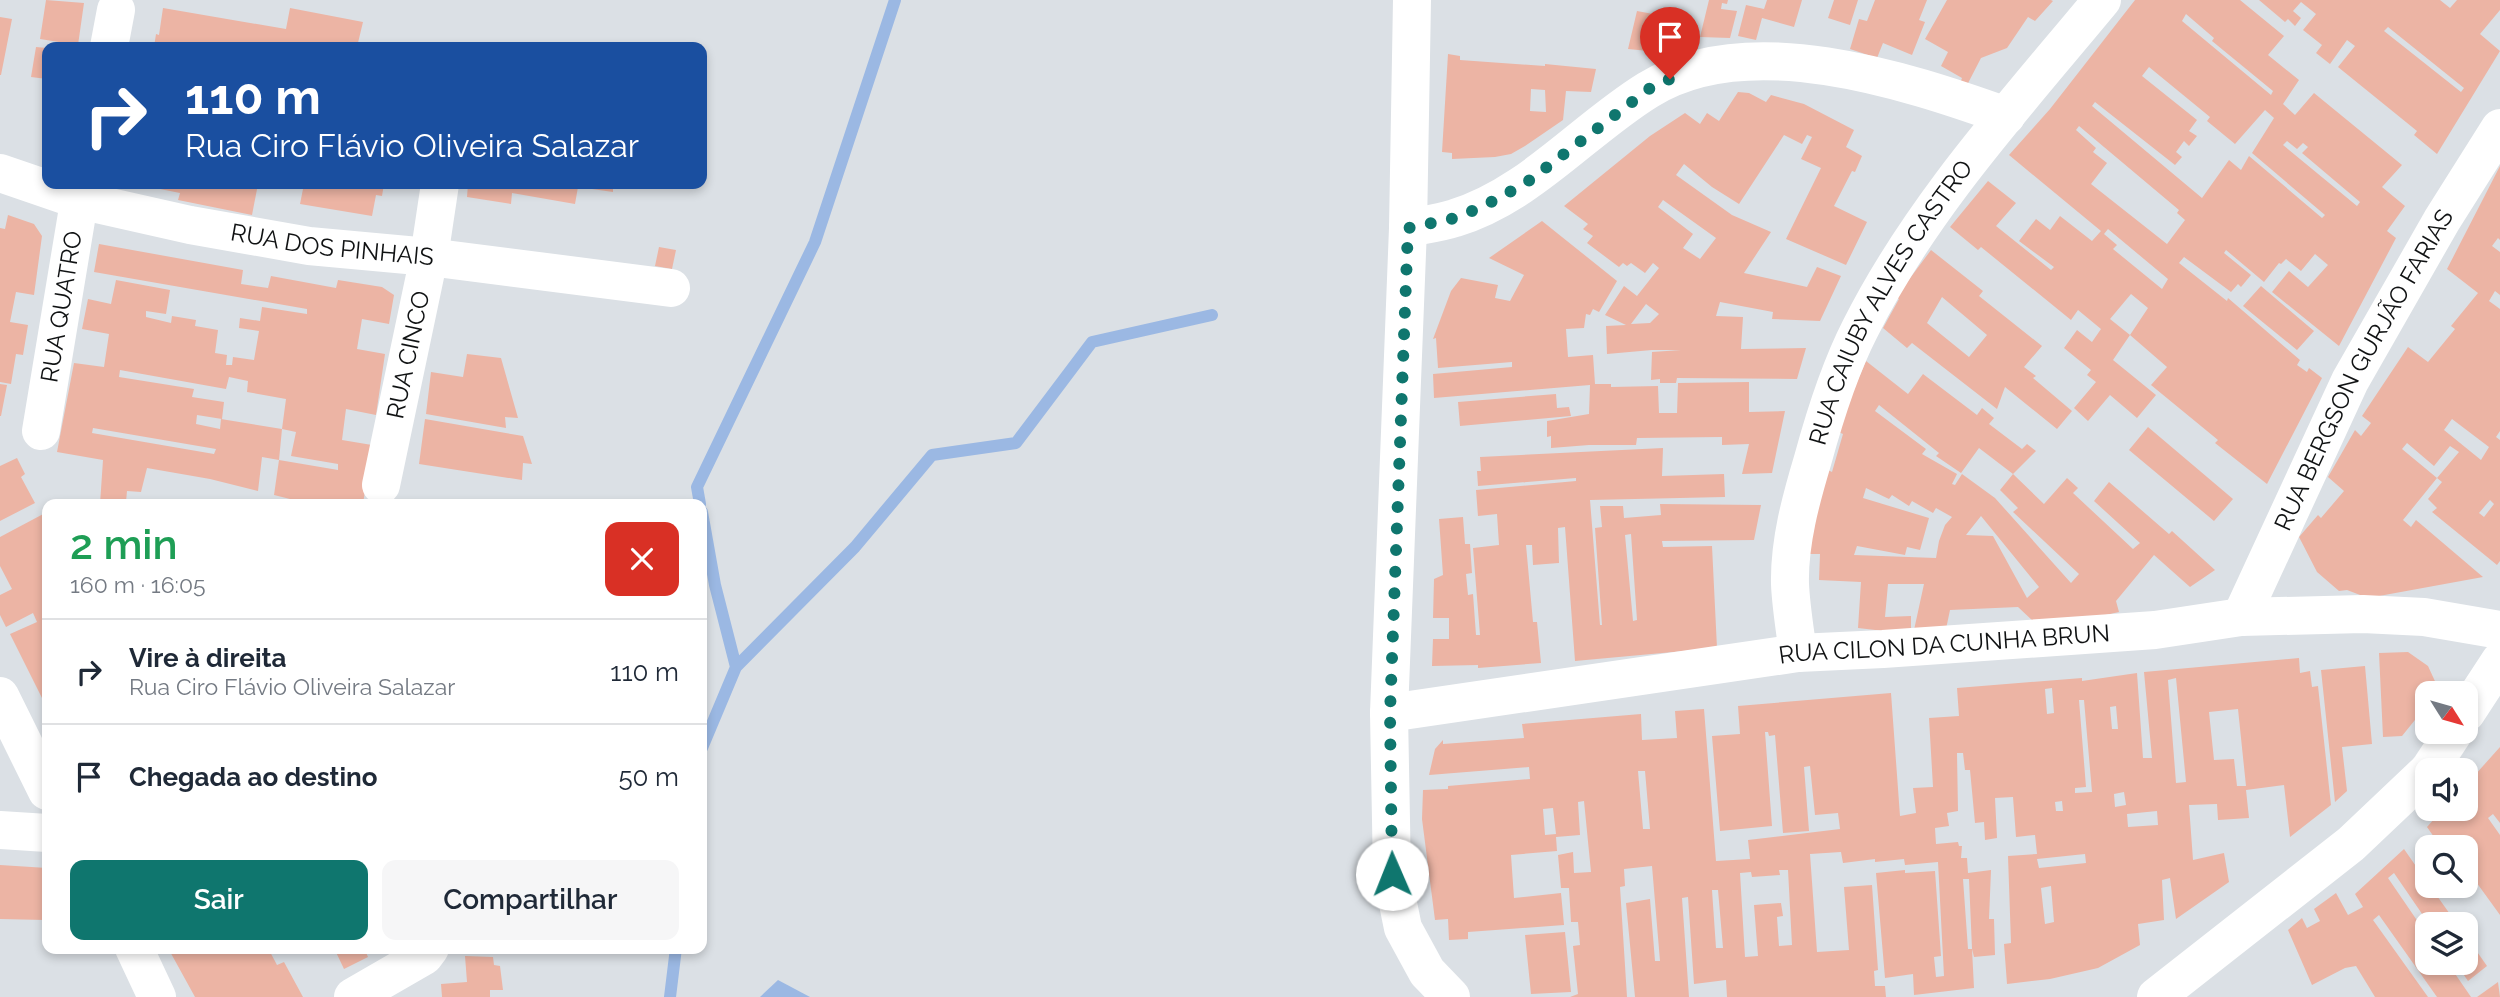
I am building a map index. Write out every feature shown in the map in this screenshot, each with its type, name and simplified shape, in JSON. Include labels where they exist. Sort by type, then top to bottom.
[{"type":"street","points":[[1412,0],[1408,228],[1390,713],[1392,874],[1403,928],[1427,972],[1451,997]]},
{"type":"street","name":"RUA CAIUBY ALVES CASTRO","points":[[1798,653],[1790,583],[1794,537],[1826,412],[1858,331],[1891,272],[1941,197],[2102,0]]},
{"type":"street","points":[[110,42],[116,10]]},
{"type":"street","points":[[1408,228],[1455,218],[1484,206],[1526,183],[1649,89],[1692,70],[1730,61],[1783,60],[1867,74],[1950,96],[2006,116]]},
{"type":"street","name":"RUA BERGSON GURJÃO FARIAS","points":[[2241,617],[2350,381],[2442,220],[2500,128]]},
{"type":"street","name":"RUA DOS PINHAIS","points":[[0,173],[42,183]]},
{"type":"street","name":"RUA CINCO","points":[[381,485],[429,257],[439,189]]},
{"type":"street","name":"RUA DOS PINHAIS","points":[[80,192],[190,225],[309,246],[429,257],[671,288]]},
{"type":"street","name":"RUA QUATRO","points":[[41,431],[80,192]]},
{"type":"street","name":"RUA CILON DA CUNHA BRUN","points":[[1390,713],[1798,653],[2155,629],[2241,617],[2363,614],[2424,617],[2500,630]]},
{"type":"street","points":[[2478,695],[2500,661]]},
{"type":"street","points":[[0,696],[42,781]]},
{"type":"street","points":[[2156,997],[2351,844],[2415,783]]},
{"type":"street","points":[[0,830],[42,833]]},
{"type":"street","points":[[137,954],[157,997]]},
{"type":"street","points":[[354,997],[426,954]]},
{"type":"water","points":[[778,980],[810,997],[760,997]]},
{"type":"building","points":[[46,0],[84,3],[78,42],[40,39]]},
{"type":"building","points":[[1709,0],[1728,0],[1727,4],[1722,3],[1721,9],[1737,11],[1730,38],[1700,37]]},
{"type":"building","points":[[1767,0],[1802,0],[1794,27],[1762,18],[1756,40],[1738,36],[1746,5],[1764,9]]},
{"type":"building","points":[[1834,0],[1858,0],[1850,25],[1828,18]]},
{"type":"building","points":[[1875,0],[1927,0],[1919,20],[1925,22],[1912,55],[1883,43],[1877,58],[1850,49],[1859,19],[1867,21]]},
{"type":"building","points":[[1947,0],[2053,1],[2035,21],[2028,17],[2007,48],[1981,58],[1965,89],[1959,86],[1962,78],[1941,66],[1948,52],[1925,39]]},
{"type":"building","points":[[2135,0],[2240,0],[2284,36],[2268,55],[2299,80],[2283,104],[2295,115],[2314,93],[2402,165],[2382,187],[2405,206],[2387,231],[2396,238],[2339,346],[2272,292],[2289,271],[2308,287],[2328,265],[2315,254],[2301,271],[2286,259],[2279,263],[2264,282],[2226,250],[2224,253],[2251,275],[2241,287],[2238,284],[2231,292],[2184,257],[2179,263],[2227,301],[2228,298],[2300,360],[2297,365],[2307,372],[2309,368],[2322,378],[2267,484],[2215,443],[2218,440],[2151,385],[2167,367],[2130,335],[2113,360],[2156,395],[2137,418],[2110,395],[2088,421],[2074,408],[2096,382],[2087,375],[2091,370],[2064,348],[2077,330],[2092,342],[2101,329],[2078,310],[2071,320],[1981,247],[1978,250],[1950,227],[1988,181],[2016,203],[1996,226],[2051,270],[2054,267],[2019,241],[2036,219],[2050,230],[2060,216],[2092,241],[2101,231],[2009,155],[2050,109]],"holes":[[[2186,14],[2214,38],[2212,41],[2273,91],[2271,95],[2182,21]],[[2149,67],[2210,117],[2207,121],[2235,144],[2265,110],[2274,118],[2252,153],[2325,215],[2322,218],[2249,156],[2241,170],[2229,160],[2202,198],[2092,106],[2095,102],[2175,165],[2182,157],[2176,152],[2184,141],[2189,146],[2197,136],[2189,131],[2197,120],[2142,76]],[[2079,126],[2179,210],[2177,213],[2185,220],[2167,244],[2091,184],[2107,163],[2093,152],[2096,148],[2076,130]],[[2287,141],[2297,149],[2303,143],[2308,147],[2302,153],[2360,202],[2357,206],[2283,145]],[[2108,229],[2168,279],[2162,289],[2113,249],[2117,245],[2104,234]],[[2131,294],[2148,308],[2130,335],[2110,319]]]},
{"type":"building","points":[[2259,0],[2440,0],[2450,8],[2457,0],[2500,0],[2500,10],[2480,34],[2500,51],[2437,154],[2414,135],[2417,131],[2338,67],[2355,46],[2347,40],[2330,64],[2316,53],[2322,45],[2303,30],[2316,14],[2301,2],[2293,11],[2301,18],[2295,26],[2288,19],[2285,22]],"holes":[[[2388,27],[2464,88],[2461,92],[2384,31]]]},
{"type":"building","points":[[163,8],[286,29],[290,8],[363,22],[358,42],[155,42],[156,34],[159,35]]},
{"type":"building","points":[[1637,11],[1669,17],[1659,52],[1628,49]]},
{"type":"building","points":[[0,17],[12,19],[1,75],[0,75]]},
{"type":"building","points":[[36,47],[42,48],[42,78],[31,77]]},
{"type":"building","points":[[1448,54],[1460,56],[1460,60],[1596,69],[1591,92],[1566,91],[1563,120],[1511,154],[1452,159],[1452,153],[1442,152]],"holes":[[[1531,89],[1545,90],[1546,112],[1530,111]]]},
{"type":"building","points":[[1738,92],[1749,93],[1766,102],[1771,95],[1804,104],[1854,130],[1846,147],[1862,156],[1834,206],[1867,222],[1846,265],[1786,239],[1821,168],[1801,159],[1812,137],[1807,135],[1802,144],[1784,135],[1739,204],[1712,187],[1684,164],[1676,175],[1732,215],[1771,232],[1744,273],[1807,287],[1817,267],[1841,276],[1820,321],[1772,319],[1773,312],[1720,302],[1716,316],[1743,317],[1741,349],[1806,348],[1797,379],[1677,378],[1676,383],[1660,383],[1660,379],[1651,380],[1652,352],[1681,350],[1607,354],[1606,326],[1626,325],[1605,315],[1624,286],[1637,296],[1659,268],[1653,263],[1645,273],[1631,263],[1627,266],[1623,263],[1619,267],[1587,243],[1593,236],[1583,229],[1588,224],[1564,206],[1650,136],[1685,113],[1700,124],[1707,113],[1719,121]],"holes":[[[1663,200],[1716,238],[1700,259],[1683,248],[1693,234],[1658,207]],[[1646,304],[1659,314],[1650,323],[1631,324]]]},
{"type":"building","points":[[2500,166],[2500,240],[2498,238],[2492,246],[2500,252],[2500,295],[2495,291],[2489,301],[2500,309],[2500,431],[2496,437],[2500,440],[2500,561],[2497,565],[2432,512],[2437,508],[2428,499],[2442,482],[2437,478],[2403,520],[2411,527],[2416,520],[2483,577],[2368,598],[2347,590],[2339,591],[2317,572],[2299,537],[2318,515],[2321,518],[2344,491],[2328,477],[2355,430],[2361,436],[2371,423],[2362,416],[2408,347],[2428,362],[2455,329],[2451,326],[2478,293],[2447,269]],"holes":[[[2452,419],[2489,447],[2481,460],[2444,430]],[[2407,443],[2434,466],[2450,446],[2459,452],[2437,478],[2402,449]],[[2490,500],[2494,504],[2484,517],[2479,513]]]},
{"type":"building","points":[[160,189],[257,189],[252,215],[178,200],[180,193]]},
{"type":"building","points":[[303,189],[383,189],[382,196],[376,195],[372,216],[300,204]]},
{"type":"building","points":[[468,189],[578,189],[575,204],[512,193],[511,204],[467,197]]},
{"type":"building","points":[[592,189],[613,189],[613,192]]},
{"type":"building","points":[[8,215],[34,224],[42,236],[34,295],[16,292],[10,322],[28,325],[23,355],[16,354],[11,384],[0,382],[0,228],[5,229]]},
{"type":"building","points":[[1542,221],[1617,281],[1599,312],[1593,309],[1590,315],[1586,314],[1584,328],[1566,329],[1568,357],[1593,355],[1595,384],[1611,384],[1611,387],[1658,386],[1659,413],[1677,413],[1678,383],[1749,382],[1749,412],[1785,411],[1772,473],[1742,474],[1749,444],[1722,445],[1722,437],[1637,438],[1636,445],[1551,448],[1551,436],[1547,437],[1547,421],[1589,414],[1590,385],[1434,398],[1433,374],[1512,367],[1512,362],[1438,368],[1436,338],[1433,339],[1451,291],[1461,278],[1498,285],[1495,298],[1510,301],[1524,275],[1489,258]]},
{"type":"building","points":[[99,244],[243,270],[241,284],[268,288],[271,276],[336,288],[338,280],[382,287],[394,295],[389,324],[362,319],[357,349],[385,354],[376,415],[346,409],[342,440],[372,445],[364,499],[290,499],[274,495],[279,460],[262,457],[258,491],[147,468],[141,492],[127,491],[126,499],[100,499],[103,460],[57,452],[74,363],[104,367],[109,334],[82,329],[88,299],[111,304],[116,280],[170,290],[166,314],[146,311],[146,317],[171,323],[172,316],[196,320],[195,326],[218,330],[215,353],[227,355],[226,365],[232,365],[233,357],[254,360],[259,331],[239,328],[240,318],[260,321],[262,307],[307,314],[307,309],[94,272]],"holes":[[[120,370],[226,389],[229,377],[248,381],[247,392],[286,399],[282,429],[221,419],[220,429],[196,424],[197,415],[222,419],[224,402],[192,397],[194,389],[119,377]],[[93,428],[216,449],[214,454],[92,433]],[[282,429],[296,432],[291,456],[338,464],[338,470],[279,460]]]},
{"type":"building","points":[[659,247],[676,250],[672,269],[655,266]]},
{"type":"building","points":[[1931,250],[1983,291],[1979,296],[2042,346],[2024,367],[2072,411],[2057,429],[2005,387],[1997,409],[1912,343],[1907,348],[1883,328],[1899,299],[1896,297]],"holes":[[[1942,297],[1987,335],[1969,357],[1927,323]]]},
{"type":"building","points":[[2261,286],[2314,331],[2297,350],[2243,306]]},
{"type":"building","points":[[467,354],[501,358],[518,418],[505,417],[506,428],[426,414],[431,372],[463,377]]},
{"type":"building","points":[[1866,361],[1908,394],[1923,374],[1977,415],[1982,408],[1994,418],[1989,424],[2022,449],[2027,444],[2036,451],[2013,474],[2044,504],[2067,478],[2078,488],[2073,493],[2133,549],[2140,543],[2094,501],[2109,482],[2169,534],[2172,531],[2215,570],[2190,587],[2154,555],[2116,601],[2119,612],[2034,622],[2018,607],[1950,610],[1946,629],[1914,630],[1924,584],[1888,584],[1885,617],[1911,616],[1911,631],[1858,628],[1861,582],[1819,580],[1820,554],[1805,554],[1824,468],[1832,472],[1843,434],[1836,431]],"holes":[[[1879,405],[1939,453],[1936,456],[1961,473],[1979,448],[2013,474],[2000,490],[2018,508],[2013,512],[2079,574],[2071,583],[1995,498],[1962,474],[1955,485],[1952,484],[1957,474],[1922,454],[1926,449],[1875,411]],[[1866,488],[1889,499],[1892,495],[1909,506],[1912,501],[1933,513],[1936,508],[1952,517],[1945,525],[1936,558],[1854,555],[1857,546],[1905,555],[1907,547],[1920,550],[1929,518],[1863,498]],[[1981,516],[2039,587],[2027,598],[1993,536],[1966,535]]]},
{"type":"building","points":[[0,384],[7,385],[1,416],[0,416]]},
{"type":"building","points":[[1556,394],[1557,408],[1569,407],[1571,416],[1460,426],[1458,402]]},
{"type":"building","points":[[425,419],[523,436],[532,464],[523,463],[522,480],[419,464]]},
{"type":"building","points":[[2148,427],[2233,499],[2214,521],[2129,450]]},
{"type":"building","points":[[1663,448],[1662,476],[1724,474],[1725,497],[1590,500],[1600,625],[1595,528],[1602,527],[1600,506],[1623,506],[1624,518],[1661,515],[1660,504],[1761,505],[1754,540],[1662,541],[1663,547],[1712,546],[1717,648],[1575,661],[1565,527],[1558,528],[1559,563],[1533,565],[1532,545],[1526,545],[1533,622],[1537,622],[1541,663],[1478,668],[1478,665],[1432,666],[1433,639],[1449,639],[1449,618],[1433,618],[1434,579],[1443,575],[1439,519],[1463,517],[1465,544],[1470,544],[1472,573],[1466,574],[1468,595],[1473,594],[1476,635],[1480,635],[1473,548],[1499,545],[1497,514],[1478,516],[1476,490],[1576,481],[1576,478],[1478,486],[1480,457]],"holes":[[[1631,534],[1637,620],[1633,621],[1625,535]]]},
{"type":"building","points":[[17,458],[25,474],[21,477],[35,503],[0,521],[0,466]]},
{"type":"building","points":[[42,515],[42,698],[10,634],[37,622],[33,613],[6,627],[0,615],[0,595],[12,589],[0,566],[0,537]]},
{"type":"building","points":[[2408,652],[2428,666],[2435,681],[2415,681],[2415,720],[2402,736],[2383,737],[2379,653]]},
{"type":"building","points":[[2299,658],[2300,673],[2310,671],[2312,687],[2318,686],[2331,805],[2290,837],[2284,785],[2246,790],[2249,818],[2218,820],[2217,804],[2189,805],[2193,860],[2224,853],[2229,882],[2176,919],[2170,878],[2162,880],[2164,920],[2138,924],[2140,945],[2098,968],[2050,979],[2007,984],[2004,944],[2011,943],[2008,856],[2037,854],[2035,835],[2016,837],[2013,797],[1995,798],[1997,838],[1985,840],[1984,822],[1975,823],[1970,770],[1965,770],[1963,753],[1957,753],[1958,811],[1947,813],[1949,826],[1935,828],[1936,844],[1958,842],[1959,846],[1962,846],[1961,858],[1967,858],[1968,873],[1991,870],[1989,919],[1994,919],[1995,955],[1974,957],[1972,949],[1974,988],[1914,995],[1913,974],[1885,978],[1876,873],[1905,870],[1905,873],[1935,871],[1941,956],[1934,957],[1936,977],[1944,976],[1938,862],[1905,865],[1904,859],[1875,862],[1875,859],[1843,863],[1841,852],[1810,854],[1817,952],[1849,950],[1844,887],[1872,885],[1878,970],[1874,971],[1875,986],[1885,986],[1886,997],[1727,997],[1726,980],[1694,984],[1688,897],[1682,898],[1689,997],[1635,997],[1626,903],[1650,899],[1655,961],[1660,961],[1652,866],[1624,869],[1625,886],[1620,887],[1627,997],[1570,997],[1578,994],[1573,946],[1580,945],[1578,922],[1571,922],[1569,888],[1561,888],[1558,855],[1573,852],[1574,873],[1591,872],[1584,801],[1578,802],[1580,835],[1556,837],[1557,851],[1511,855],[1514,898],[1561,893],[1564,925],[1468,932],[1468,939],[1449,940],[1448,919],[1435,920],[1422,819],[1423,790],[1530,779],[1529,767],[1429,775],[1435,749],[1443,740],[1443,744],[1524,738],[1522,724],[1641,714],[1642,740],[1677,738],[1675,711],[1704,709],[1716,861],[1750,859],[1748,840],[1840,829],[1838,813],[1815,815],[1810,766],[1804,767],[1809,831],[1783,833],[1775,735],[1769,736],[1768,732],[1765,732],[1772,826],[1720,831],[1712,736],[1740,734],[1738,706],[1891,693],[1900,816],[1916,813],[1913,788],[1933,787],[1929,718],[1959,716],[1957,688],[2082,678],[2082,681],[2137,673],[2143,758],[2152,758],[2144,672]],"holes":[[[2176,678],[2186,782],[2176,783],[2168,680]],[[2052,688],[2054,713],[2047,714],[2045,689]],[[2079,700],[2084,700],[2092,792],[2075,793],[2075,788],[2086,787]],[[2116,706],[2118,729],[2112,729],[2110,707]],[[2238,709],[2246,786],[2237,786],[2234,759],[2214,760],[2209,712]],[[1638,771],[1645,771],[1650,829],[1643,829]],[[2124,792],[2126,805],[2115,807],[2114,794]],[[2062,801],[2063,811],[2056,811],[2055,802]],[[1553,808],[1556,834],[1545,835],[1543,809]],[[2157,811],[2158,825],[2128,827],[2127,814]],[[2085,854],[2086,863],[2039,868],[2037,859]],[[1779,870],[1788,870],[1792,945],[1779,946],[1777,917],[1783,916],[1781,903],[1754,905],[1758,956],[1745,957],[1740,873],[1751,872],[1752,877],[1780,875]],[[1963,879],[1969,879],[1972,949],[1968,949]],[[2051,886],[2054,922],[2045,924],[2041,888]],[[1712,890],[1718,890],[1723,948],[1716,948]]]},
{"type":"building","points":[[2365,666],[2372,744],[2342,747],[2347,791],[2335,802],[2321,670]]},
{"type":"building","points":[[2500,747],[2500,823],[2493,814],[2488,818],[2500,835],[2500,915],[2478,885],[2478,835],[2433,835],[2427,827],[2432,821],[2478,821],[2478,772]]},
{"type":"building","points":[[2404,849],[2415,865],[2415,898],[2439,898],[2448,912],[2421,912],[2394,873],[2388,878],[2415,917],[2415,966],[2379,915],[2373,920],[2428,997],[2375,997],[2356,966],[2345,968],[2312,985],[2288,930],[2302,918],[2307,928],[2320,921],[2314,909],[2336,893],[2348,915],[2363,907],[2355,894]]},
{"type":"building","points":[[0,865],[42,868],[42,920],[0,919]]},
{"type":"building","points":[[1565,932],[1571,992],[1531,994],[1525,935]]},
{"type":"building","points":[[2478,953],[2487,966],[2478,973]]},
{"type":"building","points":[[171,954],[271,954],[277,965],[284,962],[303,997],[195,997]]},
{"type":"building","points":[[337,954],[367,954],[368,957],[344,969]]},
{"type":"building","points":[[465,956],[493,957],[494,965],[500,966],[503,990],[490,990],[490,997],[442,997],[441,984],[467,982]]},
{"type":"building","points":[[2421,975],[2456,975],[2471,997],[2437,997]]},
{"type":"building","points":[[2464,975],[2476,975],[2468,981]]},
{"type":"building","points":[[2498,982],[2500,997],[2477,997]]},
{"type":"waterway","points":[[699,499],[697,487],[815,242],[895,0]]},
{"type":"waterway","points":[[736,667],[855,547],[932,455],[1016,443],[1092,342],[1212,315]]},
{"type":"waterway","points":[[707,540],[715,585],[736,667],[707,736]]},
{"type":"waterway","points":[[670,997],[675,954]]},
{"type":"route","points":[[1392,874],[1390,713],[1408,228],[1455,218],[1526,183],[1649,89],[1670,79]]}]
